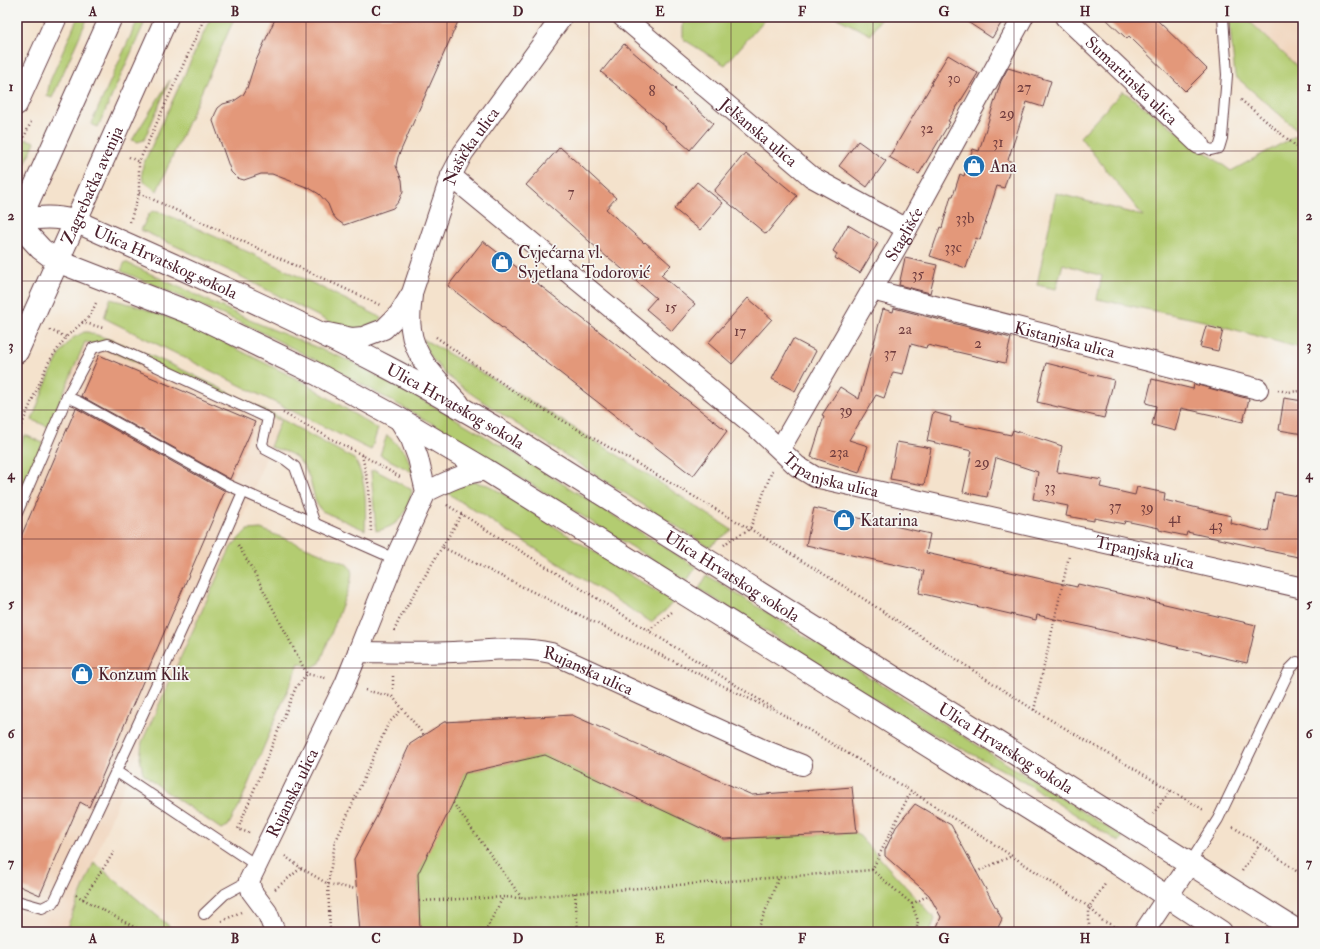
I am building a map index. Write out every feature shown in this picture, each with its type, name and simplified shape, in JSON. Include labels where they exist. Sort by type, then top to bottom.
[{"type":"street","points":[[17,105],[57,17]]},
{"type":"street","points":[[111,17],[18,223],[41,249],[57,261],[193,314],[317,374],[398,418],[486,470],[1098,852],[1168,896],[1221,932]]},
{"type":"street","name":"Zagrebačka avenija","points":[[17,352],[167,17]]},
{"type":"street","name":"Našička ulica","points":[[311,329],[352,338],[363,337],[372,335],[384,329],[400,314],[412,293],[451,176],[463,153],[562,17]]},
{"type":"street","name":"Jelšanska ulica","points":[[623,17],[812,176],[907,229]]},
{"type":"street","name":"Staglišće","points":[[780,450],[907,229],[1023,17]]},
{"type":"street","name":"Sumartinska ulica","points":[[1065,17],[1199,144]]},
{"type":"street","name":"Trpanjska ulica","points":[[451,176],[757,428],[797,466],[815,477],[1303,588]]},
{"type":"street","name":"Ulica Hrvatskog sokola","points":[[18,223],[39,217],[58,216],[75,221],[311,329],[387,367],[466,411],[517,442],[1299,932]]},
{"type":"street","name":"Kistanjska ulica","points":[[872,290],[1258,389]]},
{"type":"street","name":"Našička ulica","points":[[412,293],[411,330],[421,359],[466,411]]},
{"type":"street","points":[[398,418],[411,439],[418,458],[426,492],[460,476],[486,470]]},
{"type":"street","name":"Rujanska ulica","points":[[252,873],[345,684],[395,559],[426,492]]},
{"type":"street","name":"Rujanska ulica","points":[[358,652],[452,652],[515,648],[551,653],[764,750],[802,765]]},
{"type":"street","points":[[1144,932],[1190,863]]},
{"type":"street","points":[[252,873],[252,892],[267,912],[274,932]]},
{"type":"lane","points":[[1199,144],[1211,150],[1219,148],[1222,138],[1226,87],[1223,17]]},
{"type":"lane","points":[[17,513],[67,398],[93,348],[108,344],[268,418],[262,444],[265,449],[286,460],[295,467],[315,524]]},
{"type":"lane","points":[[67,398],[79,402],[243,492],[395,559]]},
{"type":"lane","points":[[17,900],[42,908],[54,902],[117,772],[243,492]]},
{"type":"lane","points":[[1190,863],[1218,819],[1290,669],[1297,662]]},
{"type":"lane","points":[[117,772],[252,873],[225,894],[204,914]]},
{"type":"path","points":[[129,224],[139,193],[139,162],[205,17]]},
{"type":"path","points":[[1226,87],[1303,152]]},
{"type":"path","points":[[124,155],[139,162]]},
{"type":"path","points":[[139,193],[387,308]]},
{"type":"path","points":[[17,436],[48,363],[66,337],[90,316],[94,309]]},
{"type":"path","points":[[82,322],[107,329]]},
{"type":"path","points":[[430,332],[522,397],[750,529],[853,592],[1034,710],[1260,844],[1303,876]]},
{"type":"path","points":[[722,547],[730,540],[750,529],[780,450]]},
{"type":"path","points":[[362,455],[370,498],[372,532],[369,548]]},
{"type":"path","points":[[393,697],[395,627],[462,514],[584,591],[650,630],[782,714],[911,791],[1088,907],[1103,920],[1128,932]]},
{"type":"path","points":[[227,528],[254,572],[307,674],[325,677],[393,697],[424,734]]},
{"type":"path","points":[[1034,710],[1073,536]]},
{"type":"path","points":[[442,547],[782,714]]},
{"type":"path","points":[[650,630],[675,610]]},
{"type":"path","points":[[330,932],[328,884],[335,843],[388,724],[402,709]]},
{"type":"path","points":[[872,870],[911,791]]},
{"type":"path","points":[[453,803],[522,898]]},
{"type":"path","points":[[1249,860],[1260,844]]},
{"type":"path","points":[[83,899],[114,852]]},
{"type":"path","points":[[976,872],[1012,856]]},
{"type":"path","points":[[420,901],[504,897],[522,898],[872,870],[912,904],[918,921],[916,932]]},
{"type":"path","points":[[757,932],[778,877]]},
{"type":"path","points":[[328,884],[356,889]]},
{"type":"path","points":[[62,886],[143,932]]},
{"type":"path","points":[[575,893],[578,932]]},
{"type":"path","points":[[912,904],[929,895]]},
{"type":"path","points":[[485,932],[504,897]]},
{"type":"path","points":[[1086,932],[1089,927],[1088,907]]},
{"type":"shaded area","points":[[1245,17],[1303,17],[1303,72]]},
{"type":"shaded area","name":"Konzum Klik","points":[[84,342],[90,343],[279,420],[231,547],[142,742],[65,932],[35,932],[17,925],[17,505]]},
{"type":"green space","points":[[78,17],[88,17],[52,98],[47,96],[50,81]]},
{"type":"green space","points":[[139,17],[147,17],[98,127],[91,124]]},
{"type":"green space","points":[[211,17],[235,17],[157,191],[143,181],[143,165]]},
{"type":"green space","points":[[683,17],[767,17],[725,65],[683,39]]},
{"type":"green space","points":[[835,17],[881,17],[871,35]]},
{"type":"green space","points":[[1229,17],[1245,17],[1303,72],[1303,349],[1204,321],[1097,299],[1102,276],[1063,264],[1056,289],[1037,285],[1056,193],[1143,216],[1080,137],[1123,91],[1231,171],[1301,133],[1235,76]]},
{"type":"green space","points":[[170,80],[144,140],[138,142],[132,140]]},
{"type":"green space","points":[[26,139],[35,142],[17,182],[18,153],[22,143]]},
{"type":"green space","points":[[152,211],[163,213],[218,238],[301,277],[382,318],[376,323],[357,329],[337,326],[234,273],[141,230]]},
{"type":"green space","points":[[125,262],[252,321],[350,361],[448,414],[696,567],[687,581],[442,429],[345,375],[251,327],[121,271]]},
{"type":"green space","points":[[110,299],[134,305],[191,326],[305,383],[378,429],[371,450],[104,318]]},
{"type":"green space","points":[[84,332],[113,340],[162,360],[280,418],[279,420],[85,342],[49,427],[32,420],[49,376],[61,354],[73,338]]},
{"type":"green space","points":[[423,339],[521,395],[627,461],[732,530],[709,547],[473,395],[445,374],[428,353]]},
{"type":"green space","points":[[281,419],[354,459],[361,475],[365,493],[365,530],[322,511],[316,502],[308,475],[300,461],[291,454],[270,447]]},
{"type":"green space","points":[[25,435],[43,443],[17,505],[17,452]]},
{"type":"green space","points":[[387,435],[405,452],[414,473],[380,455]]},
{"type":"green space","points":[[375,470],[412,490],[408,505],[402,517],[391,526],[376,531],[371,471]]},
{"type":"green space","points":[[473,482],[488,485],[500,492],[673,602],[665,611],[651,622],[444,491]]},
{"type":"green space","points":[[261,529],[345,563],[352,572],[350,584],[320,663],[311,668],[299,663],[239,806],[228,826],[221,829],[162,789],[143,773],[140,758],[142,742],[231,547],[247,530]]},
{"type":"green space","points":[[707,575],[1123,837],[1119,842],[1014,776],[926,730],[699,589]]},
{"type":"green space","points":[[545,755],[724,839],[857,833],[935,919],[930,932],[420,932],[418,874],[465,773]]},
{"type":"green space","points":[[94,862],[176,932],[65,932]]},
{"type":"building","points":[[276,17],[460,17],[398,157],[396,166],[402,180],[403,191],[399,201],[393,208],[344,225],[332,214],[328,204],[319,194],[309,188],[272,174],[261,174],[244,180],[237,178],[231,172],[213,121],[215,114],[218,108],[223,104],[234,101],[243,95],[247,88],[255,63]]},
{"type":"building","points":[[960,17],[1005,17],[992,38]]},
{"type":"building","points":[[1104,17],[1154,17],[1207,69],[1185,91],[1129,36],[1127,39]]},
{"type":"building","points":[[624,44],[713,123],[690,150],[665,128],[666,127],[601,72]]},
{"type":"building","points":[[948,55],[978,73],[948,121],[950,122],[919,174],[889,157]]},
{"type":"building","points":[[1008,68],[1051,81],[1043,107],[1027,102],[1008,160],[1012,162],[1004,188],[997,186],[980,240],[976,238],[966,268],[930,256],[940,227],[942,228],[951,196],[953,196],[960,174],[964,176],[973,149],[979,151],[1001,81]]},
{"type":"building","points":[[858,141],[886,161],[867,187],[839,166]]},
{"type":"building","points":[[560,147],[616,198],[606,209],[671,265],[661,275],[695,304],[672,331],[646,309],[656,298],[608,258],[526,185]]},
{"type":"building","points":[[745,153],[797,196],[766,234],[714,191]]},
{"type":"building","points":[[697,182],[723,203],[700,230],[674,209]]},
{"type":"building","points":[[848,225],[878,243],[860,273],[835,258],[837,254],[833,251]]},
{"type":"building","points":[[483,241],[727,431],[693,476],[448,286]]},
{"type":"building","points":[[905,258],[937,265],[930,293],[899,285]]},
{"type":"building","points":[[748,298],[772,319],[732,364],[708,343]]},
{"type":"building","points":[[894,308],[1011,338],[1005,363],[927,345],[926,348],[911,344],[903,374],[893,372],[884,398],[876,395],[849,440],[868,446],[859,473],[811,457],[824,416],[822,415],[840,387],[859,399],[883,309],[893,312]]},
{"type":"building","points":[[1206,326],[1223,330],[1218,351],[1200,347]]},
{"type":"building","points":[[793,339],[816,351],[795,391],[772,379]]},
{"type":"building","points":[[99,355],[255,422],[230,479],[81,396]]},
{"type":"building","points":[[1046,363],[1114,380],[1104,418],[1037,402]]},
{"type":"building","points":[[1152,379],[1193,389],[1194,384],[1249,399],[1243,422],[1181,408],[1175,431],[1152,425],[1156,406],[1146,403]]},
{"type":"building","points":[[1284,398],[1303,401],[1303,434],[1279,430]]},
{"type":"building","name":"Konzum Klik","points":[[76,408],[225,491],[89,807],[80,802],[40,895],[17,885],[17,546]]},
{"type":"building","points":[[933,412],[951,417],[950,422],[1011,435],[1013,430],[1062,446],[1057,472],[1102,480],[1100,487],[1135,495],[1137,487],[1165,493],[1164,500],[1231,516],[1230,523],[1268,532],[1275,492],[1303,497],[1303,558],[1187,532],[1186,536],[1159,530],[1159,528],[1125,521],[1124,524],[1094,518],[1094,521],[1066,516],[1068,506],[1033,499],[1038,472],[996,458],[987,497],[963,492],[972,451],[927,441]]},
{"type":"building","points":[[897,442],[931,448],[924,485],[890,479]]},
{"type":"building","points":[[814,508],[930,534],[926,553],[1077,587],[1078,584],[1256,625],[1247,663],[1037,615],[1036,620],[919,593],[924,571],[806,545]]},
{"type":"building","points":[[572,715],[752,795],[852,787],[857,833],[724,839],[545,755],[465,773],[453,803],[418,874],[420,932],[360,932],[354,859],[377,816],[410,744],[444,722]]},
{"type":"building","points":[[915,804],[951,825],[1002,919],[996,932],[935,932],[941,917],[929,895],[885,856],[885,850],[896,827]]},
{"type":"place","name":"Ana","points":[[974,166]]},
{"type":"place","name":"Cvjećarna vl. Svjetlana Todorović","points":[[502,262]]},
{"type":"place","name":"Katarina","points":[[844,520]]},
{"type":"place","name":"Konzum Klik","points":[[82,674]]}]
